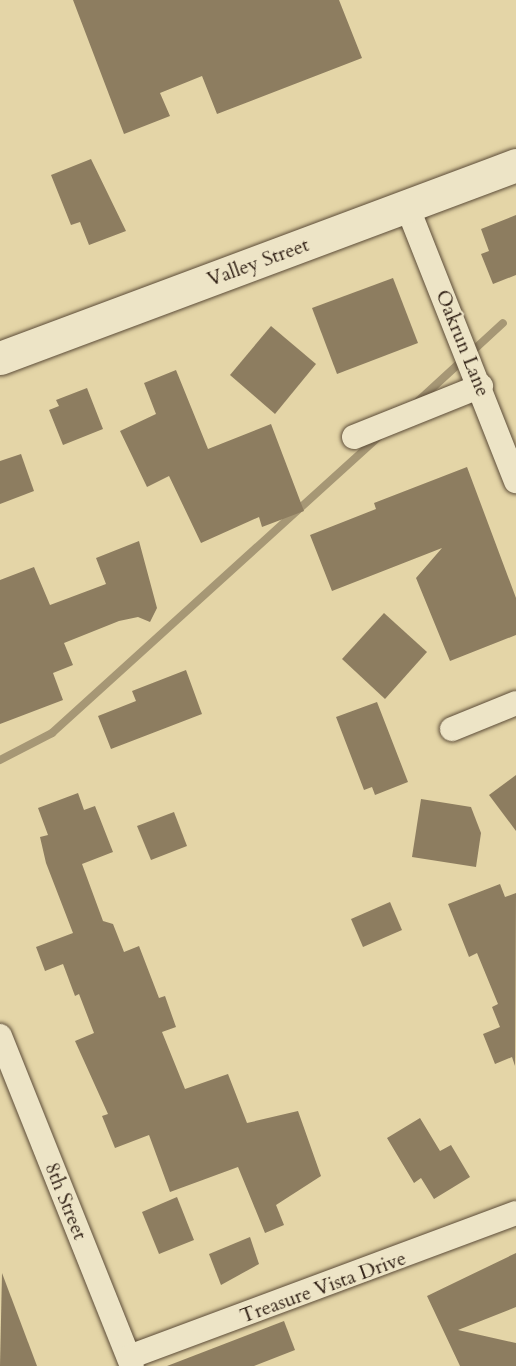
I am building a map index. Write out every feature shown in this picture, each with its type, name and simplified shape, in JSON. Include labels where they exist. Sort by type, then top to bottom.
[{"type":"street","name":"Valley Street","points":[[0,358],[516,165]]},
{"type":"street","name":"Oakrun Lane","points":[[408,206],[481,386],[516,481]]},
{"type":"street","points":[[354,437],[481,386]]},
{"type":"street","points":[[452,729],[516,703]]},
{"type":"street","name":"8th Street","points":[[0,1036],[130,1362]]},
{"type":"street","name":"Treasure Vista Drive","points":[[130,1362],[516,1213]]},
{"type":"building","points":[[73,0],[339,0],[362,58],[217,114],[202,76],[160,93],[170,116],[124,134]]},
{"type":"building","points":[[91,159],[126,231],[89,245],[80,222],[71,225],[51,175]]},
{"type":"building","points":[[516,215],[516,275],[493,284],[481,254],[489,251],[481,229]]},
{"type":"building","points":[[393,278],[418,343],[337,374],[312,308]]},
{"type":"building","points":[[271,326],[316,364],[275,414],[230,375]]},
{"type":"building","points":[[176,370],[208,449],[271,424],[304,511],[262,527],[259,517],[201,543],[169,476],[147,487],[120,431],[156,414],[144,383]]},
{"type":"building","points":[[87,388],[103,429],[63,445],[49,410],[59,406],[56,400]]},
{"type":"building","points":[[21,454],[34,491],[0,504],[0,461]]},
{"type":"building","points":[[467,467],[516,598],[516,635],[450,661],[416,578],[442,548],[332,591],[310,535],[376,509],[374,503]]},
{"type":"building","points":[[139,541],[157,608],[150,622],[138,617],[119,621],[64,643],[73,665],[53,673],[63,700],[0,724],[0,580],[34,567],[50,605],[106,584],[96,558]]},
{"type":"building","points":[[384,613],[427,652],[385,699],[342,659]]},
{"type":"building","points":[[186,670],[202,714],[111,749],[98,716],[136,701],[132,691]]},
{"type":"building","points":[[377,702],[408,782],[375,795],[372,787],[364,790],[336,717]]},
{"type":"building","points":[[516,775],[516,831],[489,795]]},
{"type":"building","points":[[78,793],[84,810],[95,806],[113,852],[82,864],[103,921],[113,924],[124,952],[139,946],[159,998],[165,996],[176,1027],[162,1032],[185,1089],[228,1074],[247,1123],[298,1111],[321,1176],[276,1205],[284,1225],[265,1233],[238,1167],[170,1192],[149,1135],[115,1148],[102,1116],[108,1114],[75,1041],[94,1033],[79,994],[75,996],[63,964],[45,971],[36,947],[73,933],[46,863],[40,837],[48,835],[38,808]]},
{"type":"building","points":[[421,799],[471,807],[481,833],[476,867],[412,857]]},
{"type":"building","points":[[174,812],[187,846],[151,860],[137,826]]},
{"type":"building","points":[[500,884],[505,897],[516,893],[515,1066],[512,1057],[495,1064],[483,1034],[500,1027],[492,1007],[498,1004],[477,953],[469,957],[448,904]]},
{"type":"building","points":[[390,902],[402,930],[363,947],[351,919]]},
{"type":"building","points":[[420,1118],[440,1151],[451,1145],[470,1177],[434,1199],[421,1178],[414,1183],[387,1138]]},
{"type":"building","points":[[177,1197],[194,1240],[159,1254],[142,1212]]},
{"type":"building","points":[[250,1237],[259,1264],[221,1285],[209,1254]]},
{"type":"building","points":[[516,1253],[516,1307],[458,1330],[516,1343],[516,1366],[460,1366],[427,1296]]},
{"type":"building","points":[[2,1273],[37,1366],[0,1366]]},
{"type":"building","points":[[284,1321],[295,1350],[254,1366],[167,1366]]},
{"type":"waterway","points":[[416,403],[503,323]]},
{"type":"waterway","points":[[0,760],[52,733],[379,436]]}]
